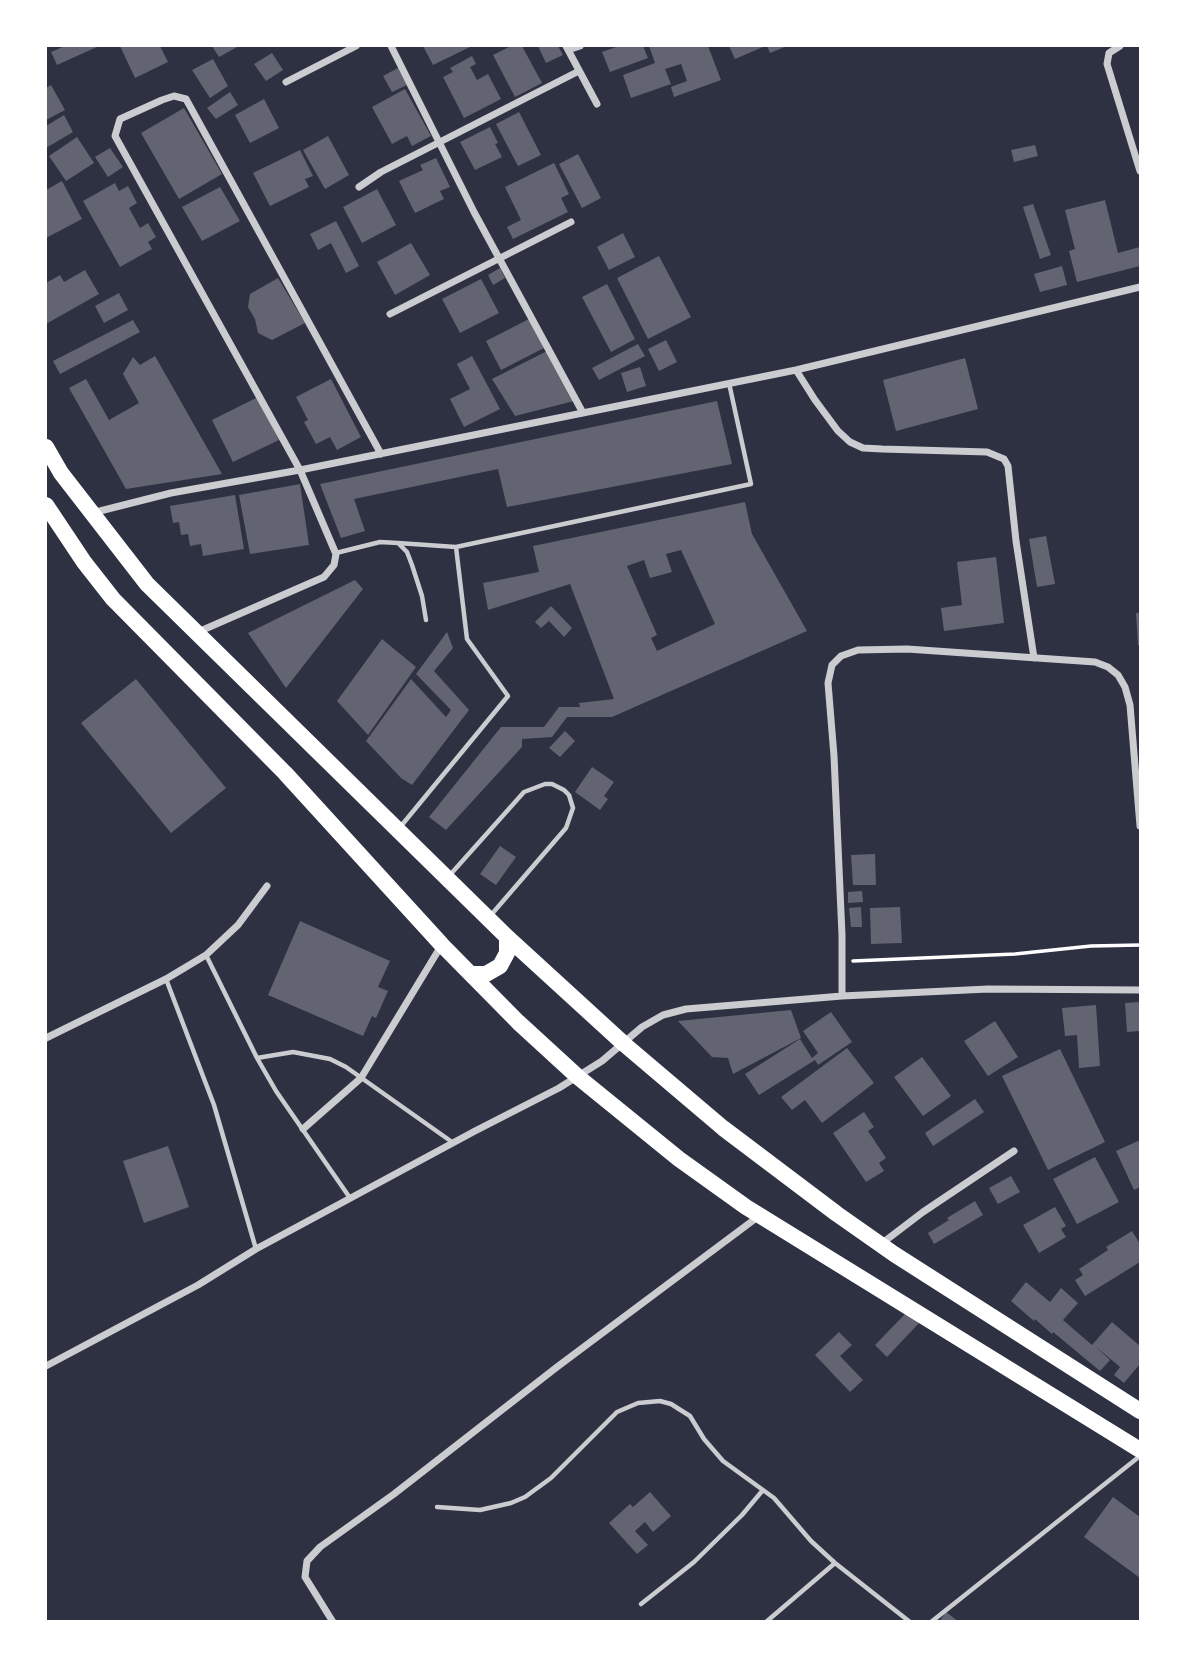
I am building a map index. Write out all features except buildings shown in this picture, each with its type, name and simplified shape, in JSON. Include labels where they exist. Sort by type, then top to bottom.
[{"type":"main road","points":[[46,447],[61,473],[147,584],[488,919],[624,1044],[723,1128],[881,1244],[1140,1411]]},
{"type":"main road","points":[[46,505],[113,599],[285,773],[442,945],[518,1022],[578,1077],[678,1159],[759,1216],[1140,1450]]},
{"type":"main road","points":[[471,974],[486,974],[500,967],[507,953],[507,937]]},
{"type":"street","points":[[286,82],[355,46]]},
{"type":"street","points":[[391,46],[499,258],[583,413]]},
{"type":"street","points":[[580,46],[567,48],[597,104]]},
{"type":"street","points":[[1119,46],[1109,52],[1107,64],[1140,171]]},
{"type":"street","points":[[359,187],[381,172],[579,71]]},
{"type":"street","points":[[197,633],[324,576],[334,565],[335,554],[300,470],[115,136],[120,119],[174,96],[186,99],[381,454]]},
{"type":"street","points":[[390,314],[571,222]]},
{"type":"street","points":[[92,513],[171,493],[300,470],[796,370],[1140,288]]},
{"type":"street","points":[[796,370],[814,400],[838,431],[850,442],[863,448],[987,452],[1004,459],[1008,466],[1016,541],[1034,658]]},
{"type":"street","points":[[842,996],[834,756],[828,683],[832,666],[841,656],[858,650],[907,649],[1095,662],[1108,667],[1125,687],[1130,705],[1140,825]]},
{"type":"street","points":[[1130,705],[1140,704]]},
{"type":"street","points":[[46,1038],[166,979],[206,955],[238,925],[267,886]]},
{"type":"street","points":[[303,1129],[361,1078],[442,945]]},
{"type":"street","points":[[46,1366],[198,1285],[256,1249],[578,1077],[624,1044],[642,1027],[674,1012],[842,996],[988,989],[1140,990]]},
{"type":"street","points":[[881,1244],[923,1212],[1014,1151]]},
{"type":"street","points":[[333,1622],[305,1577],[307,1561],[320,1547],[394,1494],[557,1367],[759,1216]]},
{"type":"lane","points":[[335,554],[380,542],[456,547],[751,484],[729,383]]},
{"type":"lane","points":[[398,543],[407,552],[412,565],[426,620]]},
{"type":"lane","points":[[398,830],[508,696],[467,639],[456,547]]},
{"type":"lane","points":[[448,879],[524,792],[544,784],[552,784],[569,795],[573,808],[566,828],[488,919]]},
{"type":"lane","points":[[206,955],[257,1058],[350,1199]]},
{"type":"lane","points":[[166,979],[214,1105],[256,1249]]},
{"type":"lane","points":[[257,1058],[293,1052],[312,1054],[346,1067],[453,1143]]},
{"type":"lane","points":[[437,1507],[480,1510],[525,1497],[551,1478],[617,1412],[627,1406],[649,1401],[671,1404],[690,1416],[704,1439],[723,1461],[774,1498],[811,1541],[835,1563],[910,1622]]},
{"type":"lane","points":[[931,1622],[1140,1456]]},
{"type":"lane","points":[[641,1604],[694,1562],[763,1490]]},
{"type":"lane","points":[[766,1622],[835,1563]]},
{"type":"path","points":[[842,960],[1015,954],[1091,946],[1140,945]]}]
